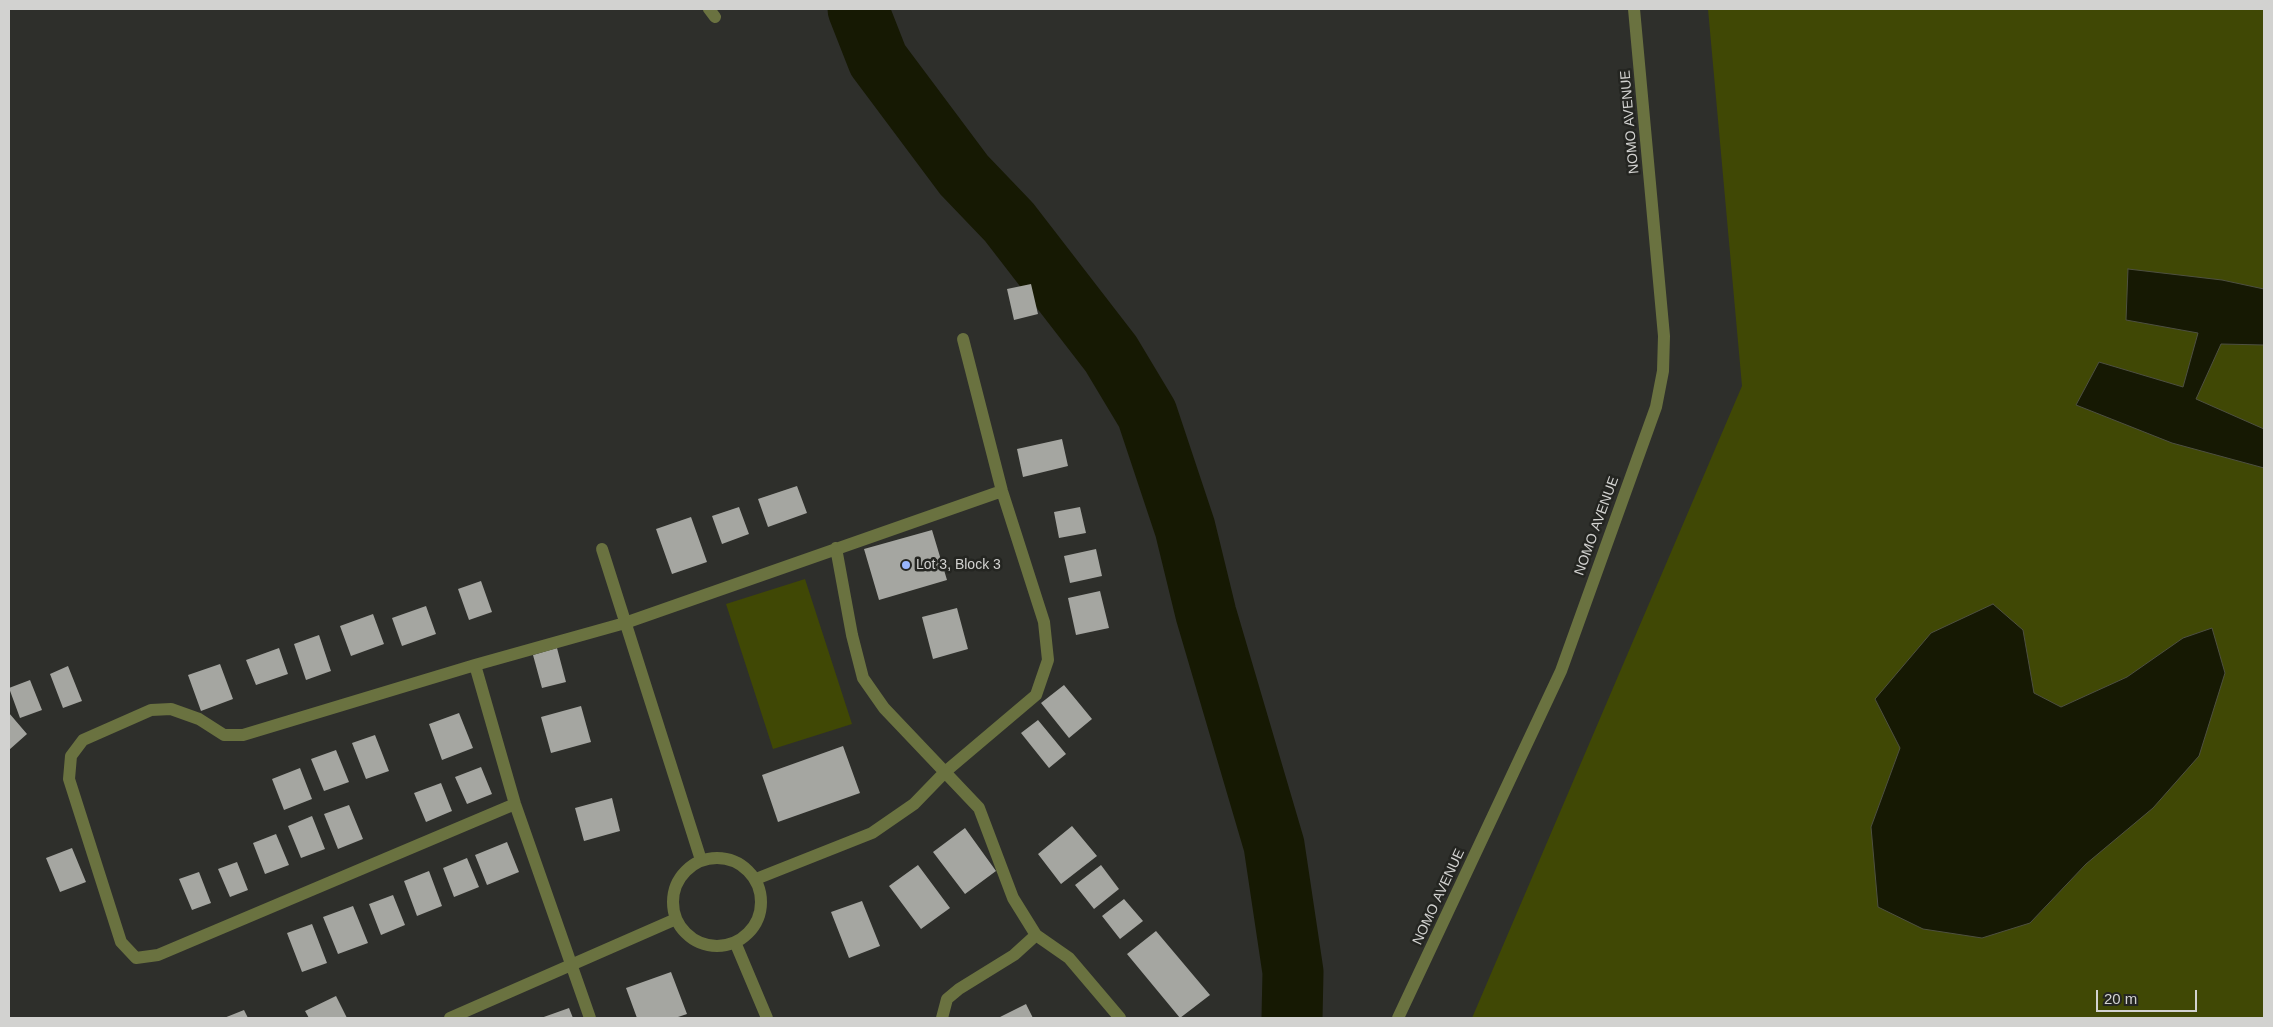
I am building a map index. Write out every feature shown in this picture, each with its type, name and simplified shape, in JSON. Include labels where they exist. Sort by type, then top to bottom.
[{"type":"street","name":"NOMO AVENUE","points":[[1398,1018],[1561,671],[1656,407],[1663,371],[1664,336],[1634,9]]},
{"type":"street","points":[[756,879],[872,833],[914,804],[945,772],[1036,695],[1048,660],[1044,622],[1002,491],[963,339]]},
{"type":"street","points":[[514,804],[158,955],[136,958],[120,942],[69,780],[71,756],[83,740],[151,710],[171,710],[199,719],[224,735],[244,735],[475,665],[625,623],[1002,491]]},
{"type":"street","points":[[836,548],[852,635],[863,678],[884,708],[979,808],[1013,898],[1036,935],[1069,958],[1120,1018]]},
{"type":"street","points":[[602,549],[701,860]]},
{"type":"street","points":[[475,665],[514,804],[590,1018]]},
{"type":"street","points":[[718,857],[733,860],[747,869],[756,879],[762,895],[762,908],[757,922],[748,934],[735,942],[720,946],[697,942],[685,932],[676,918],[673,899],[676,885],[684,873],[701,860],[718,857]]},
{"type":"street","points":[[450,1018],[676,918]]},
{"type":"street","points":[[942,1018],[947,999],[959,989],[1014,954],[1036,935]]},
{"type":"street","points":[[735,942],[767,1018]]},
{"type":"green space","points":[[1708,9],[2264,9],[2264,289],[2222,280],[2126,320],[2198,333],[2183,387],[2099,362],[2076,405],[2172,443],[2264,468],[2264,1018],[1472,1018],[1742,386]],"holes":[[[2211,628],[2225,673],[2086,864],[2030,923],[1871,827],[1900,748],[2023,630],[2034,693],[2061,707],[2127,677],[2183,638]]]},
{"type":"green space","points":[[2221,344],[2264,345],[2264,429],[2195,399]]},
{"type":"green space","points":[[805,579],[852,724],[773,749],[726,604]]},
{"type":"shaded area","points":[[2128,269],[2222,280],[2264,289],[2264,345],[2221,344],[2196,399],[2264,429],[2264,468],[2172,443],[2076,405],[2099,362],[2183,387],[2198,333],[2126,320]]},
{"type":"shaded area","points":[[1993,604],[2023,630],[2034,693],[2061,707],[2127,677],[2183,638],[2212,628],[2225,673],[2199,756],[2153,808],[2086,864],[2030,923],[1982,938],[1923,929],[1878,907],[1871,827],[1900,748],[1875,699],[1931,633]]},
{"type":"building","points":[[1031,284],[1038,314],[1014,320],[1007,289]]},
{"type":"building","points":[[1062,439],[1068,466],[1023,477],[1017,449]]},
{"type":"building","points":[[797,486],[807,513],[768,527],[758,499]]},
{"type":"building","points":[[739,507],[749,534],[722,544],[712,516]]},
{"type":"building","points":[[1080,507],[1086,533],[1059,538],[1054,512]]},
{"type":"building","points":[[691,517],[707,562],[672,574],[656,529]]},
{"type":"building","name":"Lot 3, Block 3","points":[[932,530],[947,580],[879,600],[864,549]]},
{"type":"building","points":[[1096,549],[1102,576],[1070,583],[1064,556]]},
{"type":"building","points":[[481,581],[492,612],[469,620],[458,589]]},
{"type":"building","points":[[1100,591],[1109,628],[1076,635],[1068,598]]},
{"type":"building","points":[[426,606],[436,634],[402,646],[392,618]]},
{"type":"building","points":[[957,608],[968,649],[933,659],[922,617]]},
{"type":"building","points":[[373,614],[384,644],[351,656],[340,626]]},
{"type":"building","points":[[319,635],[331,671],[306,680],[294,644]]},
{"type":"building","points":[[279,648],[288,674],[256,685],[246,660]]},
{"type":"building","points":[[557,648],[566,682],[542,688],[533,655]]},
{"type":"building","points":[[220,664],[233,699],[201,711],[188,675]]},
{"type":"building","points":[[68,666],[82,701],[63,708],[50,674]]},
{"type":"building","points":[[30,680],[42,710],[20,718],[9,688]]},
{"type":"building","points":[[1064,685],[1092,719],[1069,738],[1041,703]]},
{"type":"building","points":[[581,706],[591,742],[551,753],[541,717]]},
{"type":"building","points":[[9,713],[27,734],[9,750]]},
{"type":"building","points":[[459,713],[473,748],[442,760],[429,724]]},
{"type":"building","points":[[1038,720],[1066,754],[1049,768],[1021,733]]},
{"type":"building","points":[[375,735],[389,771],[366,779],[352,743]]},
{"type":"building","points":[[843,746],[860,793],[778,822],[762,775]]},
{"type":"building","points":[[336,750],[349,782],[324,791],[311,759]]},
{"type":"building","points":[[481,767],[492,794],[467,804],[455,777]]},
{"type":"building","points":[[300,768],[312,799],[284,810],[272,779]]},
{"type":"building","points":[[441,783],[452,811],[426,822],[414,793]]},
{"type":"building","points":[[612,798],[620,831],[584,841],[575,808]]},
{"type":"building","points":[[349,805],[363,839],[338,849],[324,814]]},
{"type":"building","points":[[312,816],[325,849],[301,858],[288,826]]},
{"type":"building","points":[[1072,826],[1097,856],[1061,884],[1038,854]]},
{"type":"building","points":[[965,828],[996,871],[965,894],[933,852]]},
{"type":"building","points":[[276,834],[289,865],[265,874],[253,843]]},
{"type":"building","points":[[507,842],[519,872],[487,885],[475,855]]},
{"type":"building","points":[[72,848],[86,882],[60,892],[46,858]]},
{"type":"building","points":[[467,858],[479,887],[454,897],[443,868]]},
{"type":"building","points":[[237,862],[248,890],[230,897],[218,869]]},
{"type":"building","points":[[918,865],[950,908],[921,929],[889,886]]},
{"type":"building","points":[[1101,865],[1119,889],[1094,909],[1075,885]]},
{"type":"building","points":[[429,871],[442,906],[417,916],[404,881]]},
{"type":"building","points":[[199,872],[211,903],[192,910],[179,879]]},
{"type":"building","points":[[393,895],[405,925],[381,935],[369,904]]},
{"type":"building","points":[[1124,899],[1143,921],[1120,939],[1102,916]]},
{"type":"building","points":[[862,901],[880,946],[849,958],[831,912]]},
{"type":"building","points":[[353,906],[368,943],[338,954],[323,917]]},
{"type":"building","points":[[312,924],[327,963],[302,972],[287,933]]},
{"type":"building","points":[[1156,931],[1210,995],[1180,1018],[1127,954]]},
{"type":"building","points":[[671,972],[687,1014],[675,1018],[637,1018],[626,988]]},
{"type":"building","points":[[336,996],[347,1018],[309,1018],[305,1011]]},
{"type":"building","points":[[1026,1004],[1033,1018],[998,1018]]},
{"type":"building","points":[[569,1008],[573,1018],[541,1018]]},
{"type":"building","points":[[244,1010],[248,1018],[224,1018]]},
{"type":"waterway","points":[[858,9],[878,60],[964,175],[1009,222],[1111,354],[1147,414],[1185,528],[1206,614],[1274,845],[1293,972],[1292,1018]]},
{"type":"place","name":"Lot 3, Block 3","points":[[906,565]]}]
